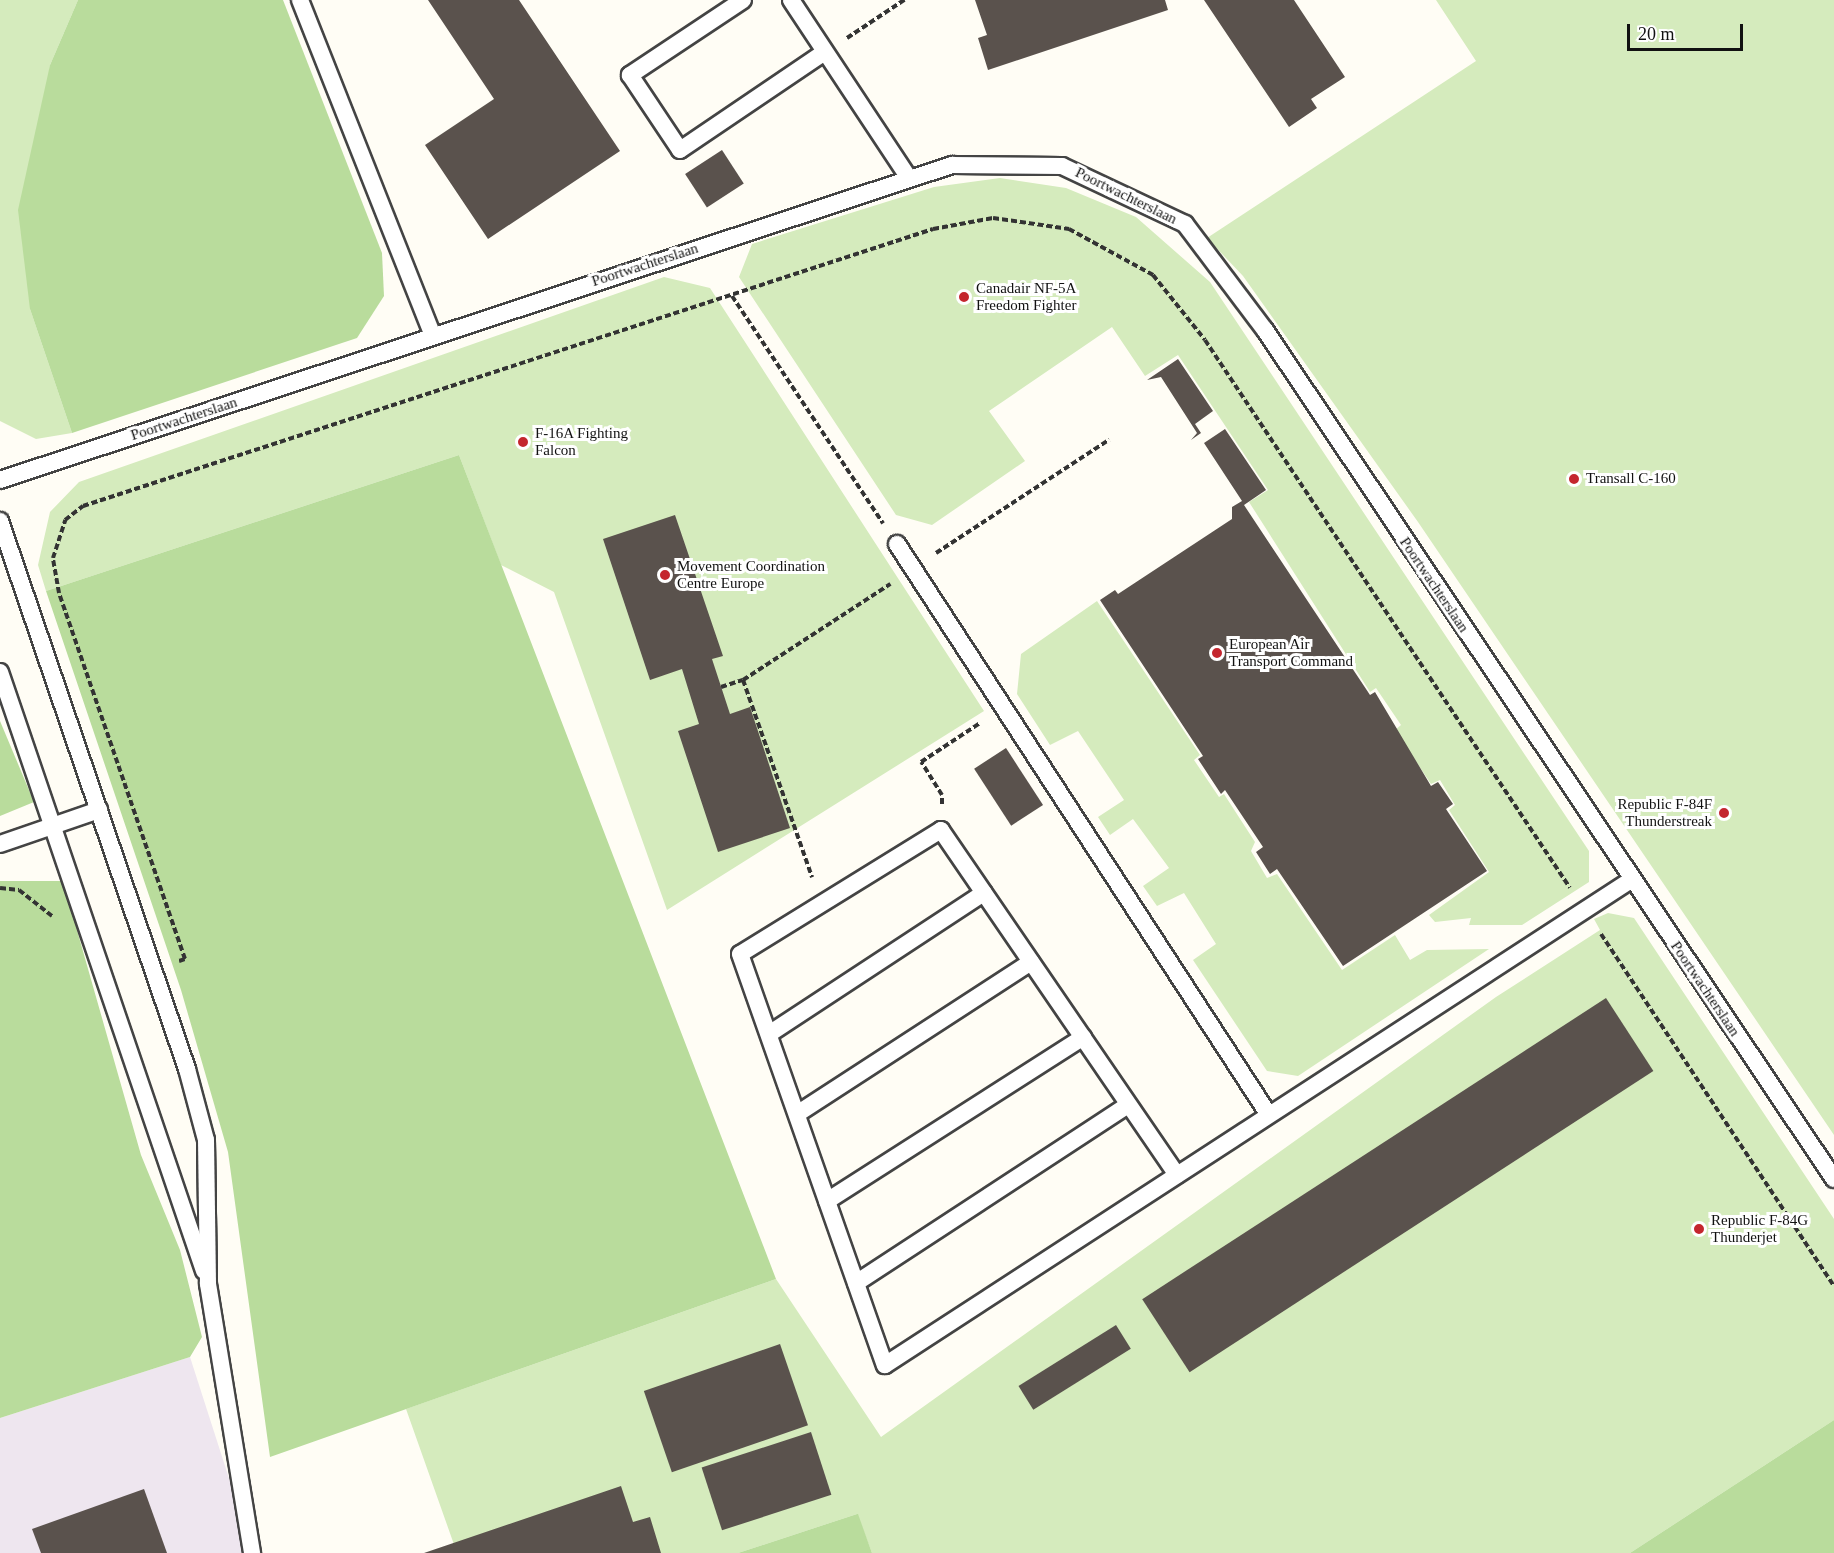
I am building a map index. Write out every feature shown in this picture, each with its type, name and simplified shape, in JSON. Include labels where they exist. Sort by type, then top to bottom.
[{"type":"lane","points":[[300,0],[434,336]]},
{"type":"lane","points":[[743,0],[630,75],[680,150],[825,52]]},
{"type":"lane","points":[[791,0],[909,178]]},
{"type":"lane","name":"Poortwachterslaan","points":[[0,480],[952,165],[1062,166],[1185,224],[1265,330],[1631,880],[1834,1179]]},
{"type":"lane","points":[[0,521],[153,969],[206,1140],[208,1284],[252,1553]]},
{"type":"lane","points":[[897,544],[1269,1115]]},
{"type":"lane","points":[[0,672],[56,825],[208,1284]]},
{"type":"lane","points":[[0,844],[99,810]]},
{"type":"lane","points":[[1177,1175],[941,830],[740,954],[885,1365],[1631,880]]},
{"type":"lane","points":[[768,1034],[984,893]]},
{"type":"lane","points":[[797,1114],[1031,962]]},
{"type":"lane","points":[[827,1201],[1083,1037]]},
{"type":"lane","points":[[856,1283],[1128,1105]]},
{"type":"path","points":[[825,52],[904,0]]},
{"type":"path","points":[[153,969],[185,959],[59,593],[53,558],[66,520],[83,506],[933,229],[993,218],[1069,229],[1154,274],[1205,340],[1834,1286]]},
{"type":"path","points":[[732,296],[897,544]]},
{"type":"path","points":[[743,680],[802,862],[827,901]]},
{"type":"path","points":[[941,830],[942,795],[921,762],[1003,708]]},
{"type":"path","points":[[0,888],[19,890],[39,902],[59,927]]},
{"type":"shaded area","points":[[190,1357],[253,1553],[0,1553],[0,1418]]},
{"type":"green space","points":[[0,0],[78,0],[50,65],[30,309],[72,433],[36,439],[0,421]]},
{"type":"green space","points":[[78,0],[283,0],[382,253],[384,296],[357,338],[72,433],[30,309],[18,210],[50,65]]},
{"type":"green space","points":[[1436,0],[1834,0],[1834,1135],[1418,522],[1243,276],[1207,238],[1476,61]]},
{"type":"green space","points":[[1000,178],[1066,188],[1136,217],[1210,282],[1589,851],[1589,882],[1522,925],[1469,925],[1471,918],[1435,922],[1429,915],[1489,872],[1449,810],[1455,805],[1440,780],[1431,784],[1395,730],[1401,725],[1376,688],[1370,692],[1249,502],[1268,490],[1178,355],[1145,376],[1112,327],[989,411],[1025,461],[932,525],[896,515],[739,277],[752,244],[934,187]]},
{"type":"green space","points":[[664,277],[710,288],[984,711],[667,910],[554,592],[501,565],[459,455],[46,591],[38,565],[50,512],[79,482]]},
{"type":"green space","points":[[459,455],[776,1279],[270,1457],[228,1152],[181,990],[46,591]]},
{"type":"green space","points":[[1097,601],[1200,755],[1194,760],[1219,797],[1224,794],[1255,842],[1251,851],[1267,878],[1277,874],[1342,970],[1395,935],[1410,960],[1427,950],[1489,949],[1298,1076],[1267,1071],[1193,960],[1216,944],[1184,893],[1157,906],[1143,886],[1169,868],[1133,819],[1110,835],[1098,817],[1124,800],[1078,731],[1050,745],[1017,694],[1021,654]]},
{"type":"green space","points":[[0,721],[34,802],[0,816]]},
{"type":"green space","points":[[0,881],[63,881],[141,1155],[180,1250],[202,1337],[190,1357],[0,1418]]},
{"type":"green space","points":[[1608,913],[1634,918],[1834,1219],[1834,1420],[1630,1553],[872,1553],[857,1514],[738,1553],[457,1553],[406,1409],[776,1279],[881,1437],[1496,997],[1600,930],[1594,919]]},
{"type":"green space","points":[[1834,1420],[1834,1553],[1630,1553]]},
{"type":"green space","points":[[857,1514],[872,1553],[738,1553]]},
{"type":"building","points":[[428,0],[519,0],[620,151],[488,239],[425,145],[494,99]]},
{"type":"building","points":[[975,0],[1165,0],[1168,10],[988,70],[978,38],[987,35]]},
{"type":"building","points":[[1204,0],[1294,0],[1345,77],[1311,99],[1317,108],[1289,127]]},
{"type":"building","points":[[722,150],[744,184],[707,208],[685,174]]},
{"type":"building","points":[[1178,359],[1213,411],[1195,424],[1201,433],[1191,440],[1197,433],[1161,377],[1147,380]]},
{"type":"building","points":[[1225,429],[1266,490],[1244,505],[1370,695],[1375,692],[1431,786],[1438,782],[1453,804],[1446,809],[1487,871],[1343,966],[1277,869],[1270,874],[1256,852],[1263,847],[1225,790],[1221,794],[1198,759],[1203,756],[1100,600],[1115,590],[1118,594],[1232,519],[1232,507],[1242,501],[1204,443]]},
{"type":"building","points":[[675,515],[723,656],[712,659],[730,714],[750,707],[790,828],[718,852],[678,731],[699,724],[682,669],[650,680],[603,539]]},
{"type":"building","points":[[1006,748],[1043,805],[1011,826],[974,769]]},
{"type":"building","points":[[1606,998],[1653,1071],[1190,1372],[1142,1299]]},
{"type":"building","points":[[1116,1325],[1131,1349],[1033,1410],[1018,1386]]},
{"type":"building","points":[[780,1344],[808,1425],[672,1472],[644,1391]]},
{"type":"building","points":[[811,1432],[831,1495],[722,1530],[702,1468]]},
{"type":"building","points":[[621,1486],[633,1522],[650,1517],[661,1553],[424,1553]]},
{"type":"building","points":[[144,1489],[167,1553],[41,1553],[32,1529]]},
{"type":"place","name":"Canadair NF-5A Freedom Fighter","points":[[964,297]]},
{"type":"place","name":"F-16A Fighting Falcon","points":[[523,442]]},
{"type":"place","name":"Transall C-160","points":[[1574,479]]},
{"type":"place","name":"Movement Coordination Centre Europe","points":[[665,575]]},
{"type":"place","name":"European Air Transport Command","points":[[1217,653]]},
{"type":"place","name":"Republic F-84F Thunderstreak","points":[[1724,813]]},
{"type":"place","name":"Republic F-84G Thunderjet","points":[[1699,1229]]}]
